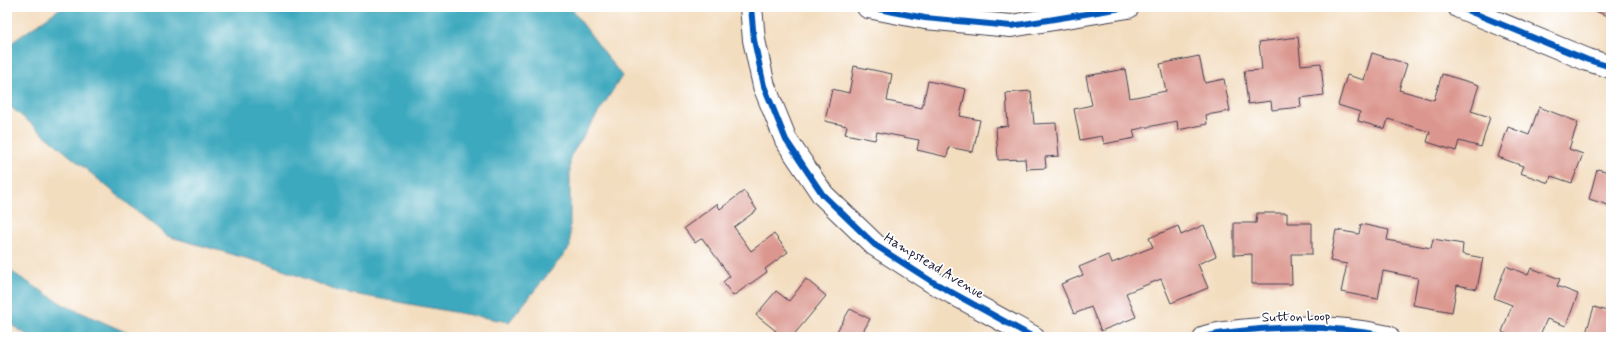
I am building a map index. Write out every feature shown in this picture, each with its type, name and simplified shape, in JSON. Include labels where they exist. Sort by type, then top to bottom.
[{"type":"street","name":"Hampstead Avenue","points":[[751,7],[754,40],[764,86],[786,140],[823,195],[875,245],[931,281],[1033,337]]},
{"type":"street","points":[[868,7],[925,18],[1011,26],[1128,7]]},
{"type":"street","points":[[1459,7],[1588,60],[1611,67]]},
{"type":"street","name":"Sutton Loop","points":[[1205,337],[1223,332],[1277,328],[1333,328],[1388,337]]},
{"type":"water","points":[[62,7],[570,7],[622,76],[570,157],[570,247],[509,322],[337,291],[270,265],[167,236],[7,104],[7,46]]},
{"type":"water","points":[[7,269],[64,305],[137,337],[30,337],[7,322]]},
{"type":"building","points":[[1596,7],[1611,7],[1611,17],[1595,11]]},
{"type":"building","points":[[1298,37],[1301,65],[1321,63],[1324,95],[1300,98],[1301,107],[1272,110],[1271,101],[1248,104],[1244,71],[1262,70],[1259,42]]},
{"type":"building","points":[[1372,53],[1407,64],[1399,90],[1434,100],[1442,74],[1479,85],[1471,111],[1490,117],[1481,147],[1459,141],[1456,151],[1427,142],[1430,132],[1388,119],[1385,129],[1358,121],[1360,112],[1338,105],[1347,75],[1364,80]]},
{"type":"building","points":[[1199,56],[1205,83],[1224,79],[1230,111],[1206,115],[1207,124],[1178,130],[1177,121],[1133,130],[1135,138],[1104,144],[1102,136],[1080,140],[1074,109],[1092,105],[1086,76],[1125,69],[1130,98],[1166,91],[1160,64]]},
{"type":"building","points":[[854,66],[892,74],[887,101],[922,108],[928,81],[966,89],[960,116],[980,120],[973,152],[949,147],[947,157],[917,150],[919,140],[877,132],[875,140],[845,134],[847,126],[825,121],[832,89],[849,93]]},
{"type":"building","points":[[1031,91],[1034,124],[1056,123],[1059,156],[1045,157],[1046,168],[1026,169],[1025,159],[998,160],[996,127],[1008,126],[1006,93]]},
{"type":"building","points":[[1539,107],[1578,122],[1569,149],[1583,154],[1572,183],[1551,176],[1549,183],[1520,173],[1523,166],[1498,157],[1508,127],[1529,135]]},
{"type":"building","points":[[1611,166],[1611,206],[1589,199],[1597,169],[1609,172]]},
{"type":"building","points":[[744,191],[757,210],[734,227],[751,251],[774,234],[788,252],[765,269],[767,272],[733,296],[723,282],[730,276],[702,238],[695,243],[684,228],[717,204],[720,209]]},
{"type":"building","points":[[1257,213],[1287,213],[1287,223],[1312,223],[1312,254],[1291,254],[1292,284],[1252,284],[1252,254],[1234,255],[1234,223],[1256,223]]},
{"type":"building","points":[[1361,224],[1389,230],[1387,240],[1431,248],[1433,239],[1463,244],[1462,254],[1483,258],[1477,289],[1457,285],[1452,312],[1413,305],[1418,278],[1383,271],[1378,299],[1341,292],[1347,264],[1330,261],[1336,230],[1359,234]]},
{"type":"building","points":[[1204,225],[1216,256],[1198,264],[1208,288],[1171,303],[1161,279],[1126,293],[1136,317],[1101,331],[1091,307],[1074,314],[1061,284],[1083,275],[1079,267],[1108,255],[1112,263],[1153,247],[1149,238],[1178,226],[1181,235]]},
{"type":"building","points":[[1506,266],[1528,275],[1531,268],[1560,279],[1557,286],[1578,294],[1566,326],[1547,319],[1539,337],[1513,337],[1502,332],[1512,305],[1494,298]]},
{"type":"building","points":[[806,279],[826,296],[792,337],[771,337],[776,331],[756,315],[776,291],[789,301]]},
{"type":"building","points":[[1594,307],[1611,312],[1611,337],[1585,336]]},
{"type":"building","points":[[850,309],[870,319],[860,337],[831,337],[833,332],[836,333]]},
{"type":"building","points":[[896,333],[903,337],[894,337]]},
{"type":"cycle path","points":[[751,7],[754,40],[764,86],[786,140],[823,195],[875,245],[931,281],[1033,337]]},
{"type":"cycle path","points":[[868,7],[925,18],[1011,26],[1128,7]]},
{"type":"cycle path","points":[[1459,7],[1588,60],[1611,67]]},
{"type":"cycle path","points":[[1205,337],[1260,329],[1292,328],[1340,329],[1388,337]]}]
